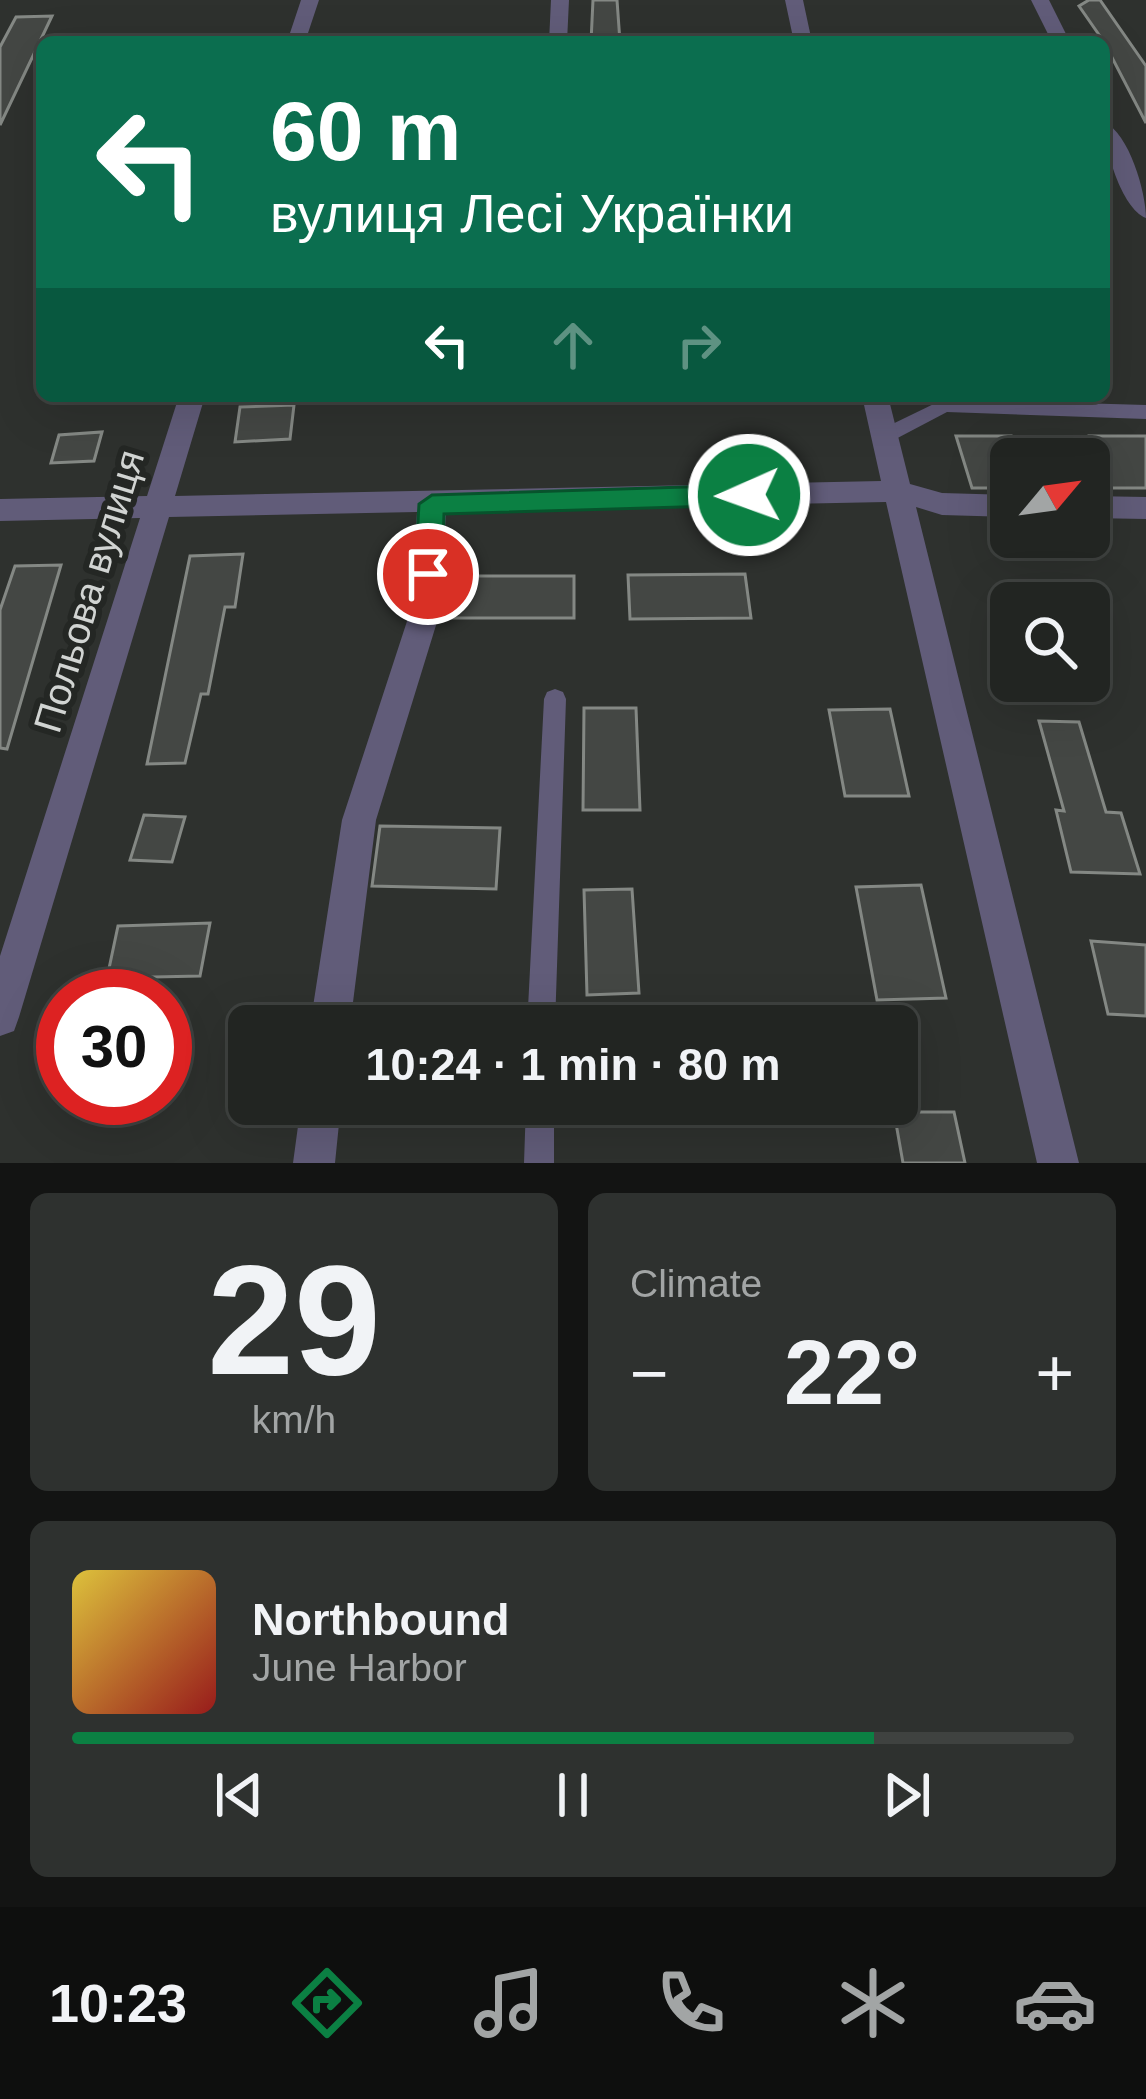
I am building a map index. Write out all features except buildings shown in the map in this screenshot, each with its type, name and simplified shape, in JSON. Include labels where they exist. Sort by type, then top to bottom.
[{"type":"street","points":[[298,36],[310,0]]},
{"type":"street","points":[[558,36],[560,0]]},
{"type":"street","points":[[794,0],[801,36]]},
{"type":"street","points":[[1040,0],[1058,36]]},
{"type":"street","points":[[1110,140],[1146,211]]},
{"type":"street","name":"Польова вулиця","points":[[0,1017],[191,402]]},
{"type":"street","points":[[875,402],[1058,1163]]},
{"type":"street","points":[[0,511],[898,490],[942,504],[990,505]]},
{"type":"street","points":[[333,1005],[359,820],[426,609],[432,504]]},
{"type":"street","points":[[1110,507],[1146,508]]},
{"type":"street","points":[[314,1163],[319,1125]]},
{"type":"lane","points":[[883,437],[944,405],[1035,402],[1146,412]]},
{"type":"lane","points":[[542,1005],[555,699]]},
{"type":"lane","points":[[539,1163],[540,1125]]},
{"type":"route","points":[[428,574],[432,504],[749,495]]}]
